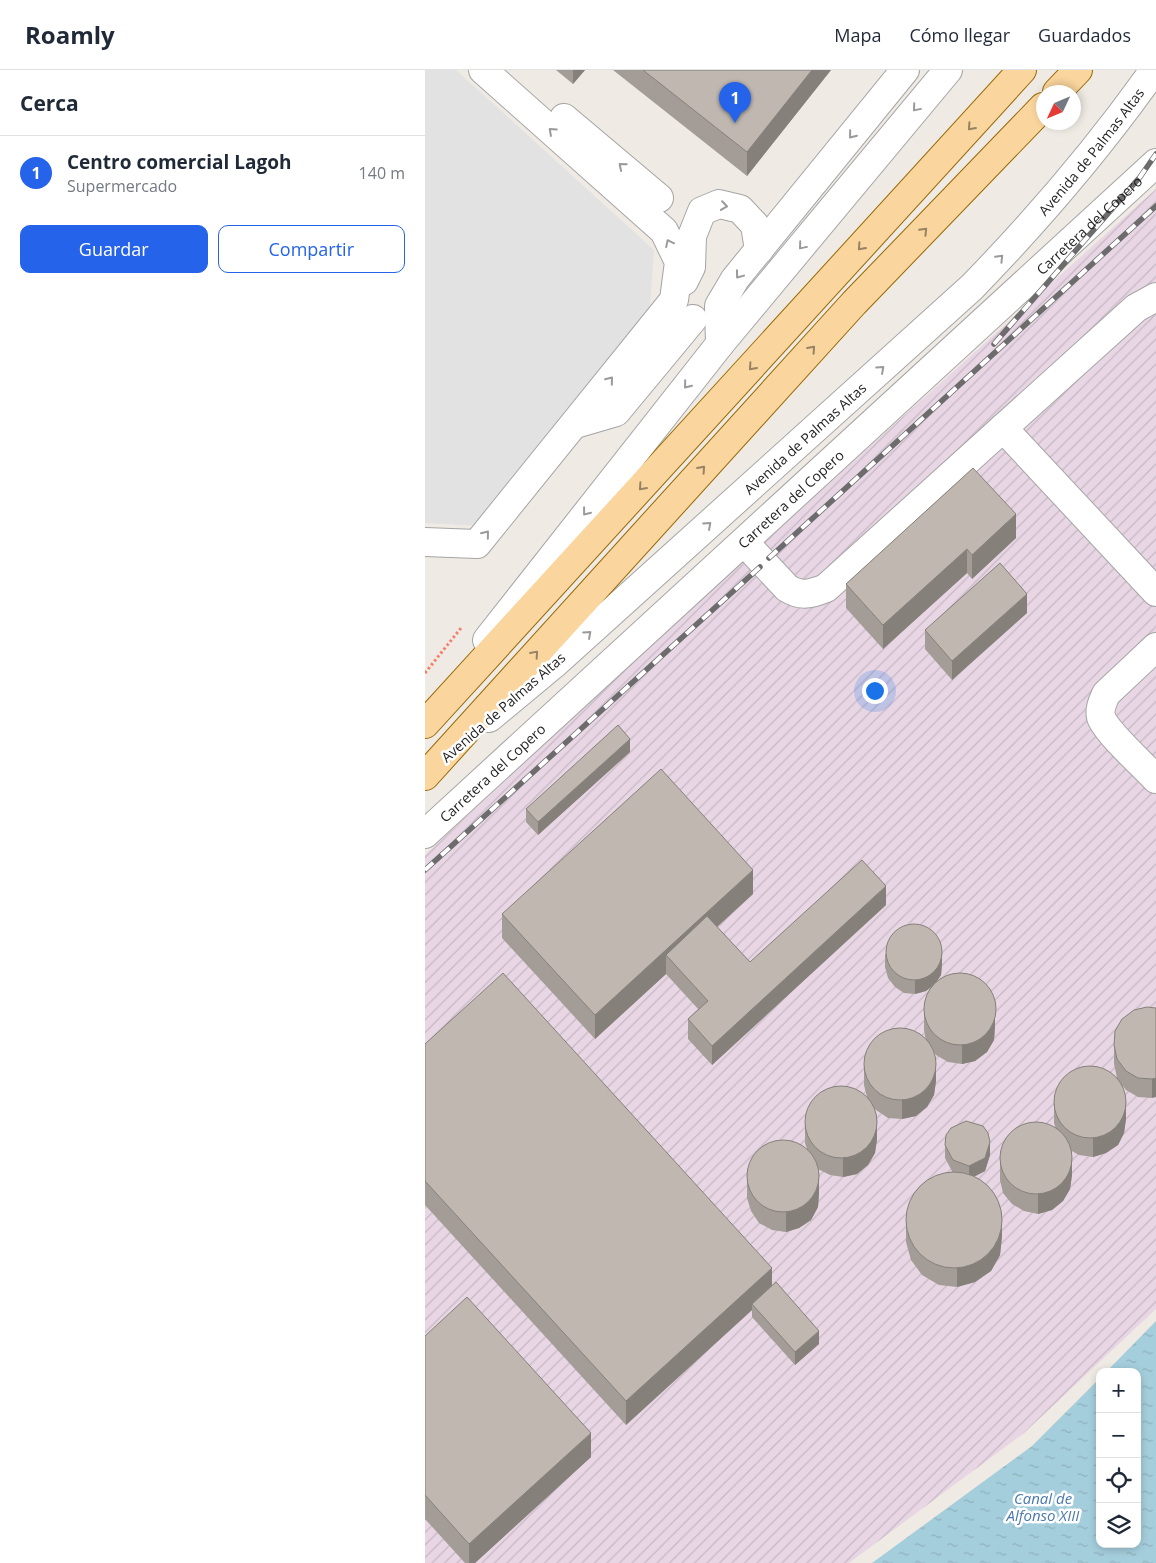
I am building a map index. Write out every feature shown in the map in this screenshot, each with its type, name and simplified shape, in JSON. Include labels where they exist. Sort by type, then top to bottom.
[{"type":"main road","points":[[425,722],[1021,70]]},
{"type":"main road","points":[[1064,85],[1078,70]]},
{"type":"main road","points":[[456,744],[565,620],[854,303],[1036,115]]},
{"type":"main road","name":"Avenida de Palmas Altas","points":[[425,776],[456,744]]},
{"type":"street","points":[[483,70],[664,231],[679,262],[683,310]]},
{"type":"street","points":[[720,344],[719,306],[735,279],[905,70]]},
{"type":"street","points":[[425,722],[603,490],[720,344],[948,70]]},
{"type":"street","name":"Avenida de Palmas Altas","points":[[456,744],[554,664],[972,288],[1033,224],[1117,123],[1154,70]]},
{"type":"street","points":[[505,90],[555,110],[659,198]]},
{"type":"street","name":"Carretera del Copero","points":[[425,834],[1156,163]]},
{"type":"street","points":[[425,542],[477,544],[575,424],[617,412],[683,310],[691,267],[692,236],[702,211],[719,204],[739,209],[755,225],[759,250]]},
{"type":"street","points":[[745,542],[787,588],[796,594],[806,595],[826,588],[1136,308],[1156,297]]},
{"type":"street","points":[[1003,428],[1156,592]]},
{"type":"street","points":[[1156,647],[1106,694],[1101,704],[1101,717],[1109,730],[1156,779]]},
{"type":"shaded area","points":[[425,70],[456,70],[654,250],[650,307],[482,526],[425,523]]},
{"type":"shaded area","points":[[1156,189],[1156,1309],[1024,1433],[849,1563],[425,1563],[425,855],[748,556]]},
{"type":"water","name":"Canal de Alfonso XIII","points":[[1156,1321],[1156,1563],[872,1563],[1032,1446],[1096,1382],[1096,1548],[1141,1548],[1141,1368],[1110,1368]]},
{"type":"building","points":[[643,70],[812,70],[747,152]]},
{"type":"building","points":[[973,468],[1016,514],[972,555],[967,549],[883,625],[846,584]]},
{"type":"building","points":[[1000,563],[1027,594],[952,661],[925,630]]},
{"type":"building","points":[[618,725],[630,739],[538,822],[526,809]]},
{"type":"building","points":[[661,769],[753,870],[595,1015],[502,914]]},
{"type":"building","points":[[862,860],[886,886],[712,1046],[688,1019],[708,1001],[666,955],[707,916],[750,962]]},
{"type":"building","points":[[909,924],[919,924],[934,932],[940,941],[942,952],[940,963],[934,972],[919,980],[909,980],[898,975],[891,968],[886,957],[886,947],[891,936],[898,929]]},
{"type":"building","points":[[503,973],[772,1268],[626,1401],[425,1181],[425,1044]]},
{"type":"building","points":[[960,973],[980,979],[990,989],[996,1009],[990,1029],[980,1039],[960,1045],[940,1039],[930,1029],[924,1009],[930,989],[940,979]]},
{"type":"building","points":[[1147,1007],[1156,1008],[1156,1078],[1152,1079],[1138,1078],[1126,1071],[1117,1059],[1114,1045],[1115,1031],[1122,1019],[1134,1010]]},
{"type":"building","points":[[900,1028],[920,1034],[930,1044],[936,1064],[930,1084],[920,1094],[900,1100],[880,1094],[870,1084],[864,1064],[870,1044],[880,1034]]},
{"type":"building","points":[[1090,1066],[1110,1072],[1120,1082],[1126,1102],[1120,1122],[1110,1132],[1090,1138],[1070,1132],[1060,1122],[1054,1102],[1060,1082],[1070,1072]]},
{"type":"building","points":[[841,1086],[861,1092],[871,1102],[877,1122],[871,1142],[861,1152],[841,1158],[821,1152],[811,1142],[805,1122],[811,1102],[821,1092]]},
{"type":"building","points":[[966,1121],[983,1126],[988,1133],[990,1142],[985,1158],[969,1166],[953,1160],[945,1145],[946,1135],[951,1128]]},
{"type":"building","points":[[1036,1122],[1056,1128],[1066,1138],[1072,1158],[1066,1178],[1056,1188],[1036,1194],[1016,1188],[1006,1178],[1000,1158],[1006,1138],[1016,1128]]},
{"type":"building","points":[[783,1140],[803,1146],[813,1156],[819,1176],[813,1196],[803,1206],[783,1212],[763,1206],[753,1196],[747,1176],[753,1156],[763,1146]]},
{"type":"building","points":[[954,1172],[972,1176],[988,1186],[998,1202],[1002,1220],[998,1238],[988,1254],[972,1264],[954,1268],[936,1264],[920,1254],[910,1238],[906,1220],[910,1202],[920,1186],[936,1176]]},
{"type":"building","points":[[776,1282],[819,1331],[795,1352],[752,1304]]},
{"type":"building","points":[[467,1297],[591,1433],[469,1544],[425,1495],[425,1336]]},
{"type":"railway","points":[[994,344],[1140,177],[1156,154]]},
{"type":"railway","points":[[769,558],[1156,206]]},
{"type":"railway","points":[[425,870],[760,567]]},
{"type":"place","name":"Centro comercial Lagoh","points":[[735,123]]}]
